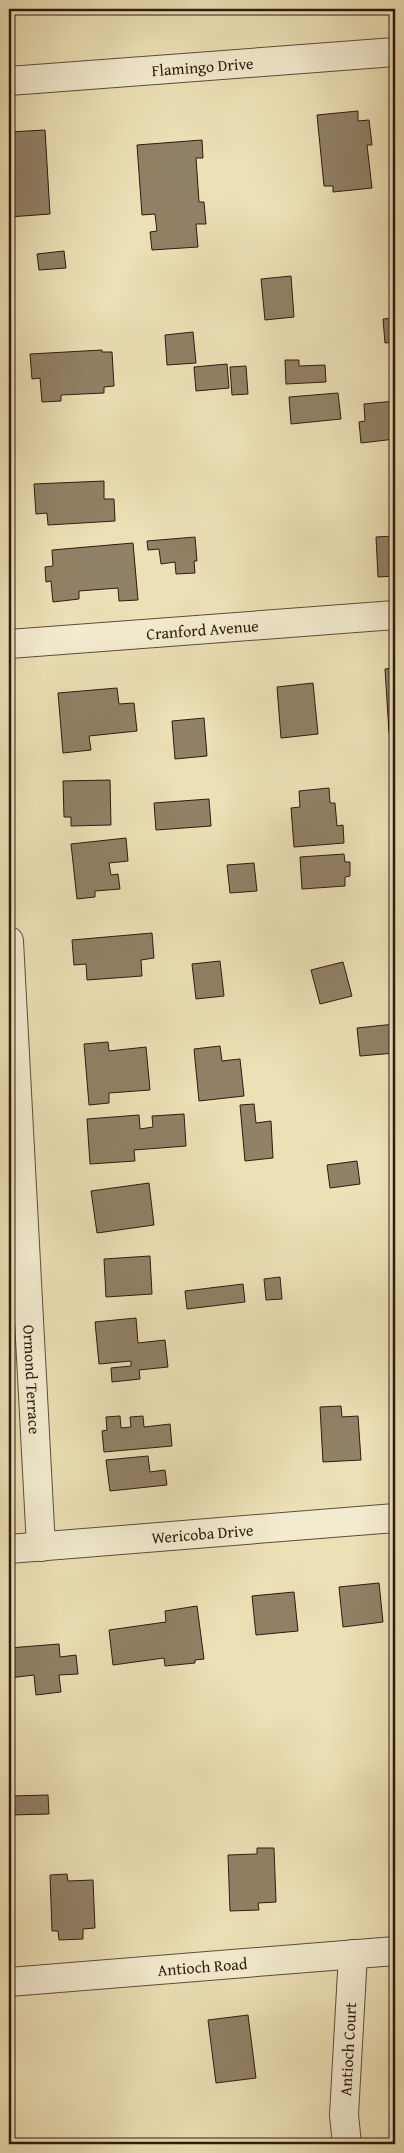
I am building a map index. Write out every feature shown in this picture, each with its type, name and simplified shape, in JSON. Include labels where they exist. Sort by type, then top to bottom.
[{"type":"street","name":"Flamingo Drive","points":[[9,81],[395,52]]},
{"type":"street","name":"Cranford Avenue","points":[[9,644],[395,615]]},
{"type":"street","name":"Ormond Terrace","points":[[9,941],[41,1547]]},
{"type":"street","name":"Wericoba Drive","points":[[9,1550],[395,1518]]},
{"type":"street","name":"Antioch Road","points":[[9,1982],[395,1950]]},
{"type":"street","name":"Antioch Court","points":[[347,2144],[344,2115],[353,1954]]},
{"type":"building","points":[[358,111],[358,121],[369,120],[372,145],[367,145],[372,188],[333,192],[333,186],[324,186],[317,115]]},
{"type":"building","points":[[45,130],[50,214],[9,217],[9,132]]},
{"type":"building","points":[[202,140],[203,158],[196,158],[199,202],[204,202],[206,224],[196,224],[198,247],[152,250],[150,232],[157,231],[155,214],[142,215],[137,145]]},
{"type":"building","points":[[64,251],[66,268],[39,270],[37,254]]},
{"type":"building","points":[[291,276],[294,317],[265,320],[261,279]]},
{"type":"building","points":[[395,318],[395,342],[385,343],[383,319]]},
{"type":"building","points":[[193,332],[196,363],[167,365],[165,335]]},
{"type":"building","points":[[102,350],[102,352],[112,352],[114,386],[104,387],[104,393],[61,395],[61,401],[42,402],[40,378],[32,379],[30,354]]},
{"type":"building","points":[[285,360],[299,360],[299,366],[325,365],[326,382],[286,384]]},
{"type":"building","points":[[227,364],[229,388],[196,391],[194,367]]},
{"type":"building","points":[[246,366],[248,394],[232,395],[230,367]]},
{"type":"building","points":[[338,393],[341,419],[291,424],[289,397]]},
{"type":"building","points":[[395,401],[395,439],[361,443],[359,422],[365,421],[364,404]]},
{"type":"building","points":[[104,481],[104,499],[114,499],[115,521],[48,525],[47,513],[36,514],[34,484]]},
{"type":"building","points":[[395,536],[395,576],[378,577],[376,537]]},
{"type":"building","points":[[195,537],[197,561],[194,561],[195,573],[176,574],[175,562],[161,564],[159,549],[148,550],[147,541]]},
{"type":"building","points":[[133,543],[138,600],[119,601],[118,588],[79,591],[79,599],[53,602],[51,581],[46,582],[45,567],[53,566],[52,550]]},
{"type":"building","points":[[395,668],[395,733],[389,733],[385,669]]},
{"type":"building","points":[[313,683],[318,734],[281,738],[277,687]]},
{"type":"building","points":[[117,688],[119,704],[134,703],[137,731],[89,736],[91,750],[63,753],[58,693]]},
{"type":"building","points":[[204,718],[207,756],[175,759],[172,721]]},
{"type":"building","points":[[110,780],[111,825],[71,826],[71,817],[64,817],[63,781]]},
{"type":"building","points":[[329,788],[330,803],[335,803],[337,826],[343,825],[344,843],[294,847],[291,808],[300,807],[299,791]]},
{"type":"building","points":[[209,799],[211,826],[156,830],[154,803]]},
{"type":"building","points":[[126,838],[128,861],[109,863],[111,875],[118,874],[120,889],[95,891],[95,897],[77,899],[71,844]]},
{"type":"building","points":[[344,854],[345,862],[350,862],[350,876],[345,877],[345,886],[302,889],[300,857]]},
{"type":"building","points":[[254,863],[257,891],[230,893],[227,865]]},
{"type":"building","points":[[152,933],[154,958],[141,960],[142,976],[87,980],[86,964],[74,965],[72,940]]},
{"type":"building","points":[[220,961],[224,996],[196,999],[192,964]]},
{"type":"building","points":[[343,962],[352,996],[320,1004],[311,970]]},
{"type":"building","points":[[395,1024],[395,1053],[360,1056],[357,1028]]},
{"type":"building","points":[[108,1042],[109,1051],[146,1047],[150,1090],[109,1093],[109,1103],[89,1105],[84,1044]]},
{"type":"building","points":[[220,1046],[222,1061],[240,1059],[244,1096],[199,1101],[194,1049]]},
{"type":"building","points":[[254,1104],[256,1123],[271,1121],[273,1158],[245,1161],[240,1105]]},
{"type":"building","points":[[184,1114],[186,1146],[134,1150],[135,1161],[90,1164],[87,1119],[139,1115],[140,1129],[153,1127],[152,1116]]},
{"type":"building","points":[[357,1161],[360,1184],[330,1188],[327,1165]]},
{"type":"building","points":[[149,1183],[154,1225],[97,1233],[91,1191]]},
{"type":"building","points":[[150,1256],[152,1294],[106,1297],[104,1259]]},
{"type":"building","points":[[280,1277],[282,1299],[266,1300],[264,1279]]},
{"type":"building","points":[[243,1284],[245,1302],[187,1309],[185,1291]]},
{"type":"building","points":[[136,1318],[138,1343],[165,1340],[168,1367],[139,1370],[140,1379],[112,1382],[111,1368],[131,1366],[131,1361],[99,1364],[95,1322]]},
{"type":"building","points":[[341,1406],[342,1417],[358,1416],[361,1460],[323,1462],[320,1407]]},
{"type":"building","points":[[120,1416],[121,1428],[131,1427],[130,1417],[143,1416],[144,1427],[170,1424],[172,1446],[104,1452],[102,1431],[107,1430],[106,1417]]},
{"type":"building","points":[[148,1456],[150,1472],[165,1470],[167,1485],[110,1491],[106,1460]]},
{"type":"building","points":[[379,1583],[383,1622],[343,1627],[339,1587]]},
{"type":"building","points":[[294,1592],[298,1631],[256,1635],[252,1596]]},
{"type":"building","points":[[197,1606],[204,1659],[195,1660],[195,1663],[165,1666],[164,1658],[113,1665],[109,1630],[166,1622],[165,1611]]},
{"type":"building","points":[[59,1644],[60,1657],[76,1655],[78,1674],[59,1675],[61,1692],[36,1695],[34,1675],[9,1678],[9,1648]]},
{"type":"building","points":[[48,1795],[49,1814],[12,1815],[12,1796]]},
{"type":"building","points":[[257,1848],[274,1848],[276,1902],[258,1903],[259,1910],[230,1911],[228,1855],[257,1854]]},
{"type":"building","points":[[67,1874],[68,1881],[93,1880],[95,1928],[83,1929],[83,1939],[59,1940],[58,1931],[52,1931],[50,1875]]},
{"type":"building","points":[[248,2015],[256,2078],[216,2083],[208,2020]]}]
